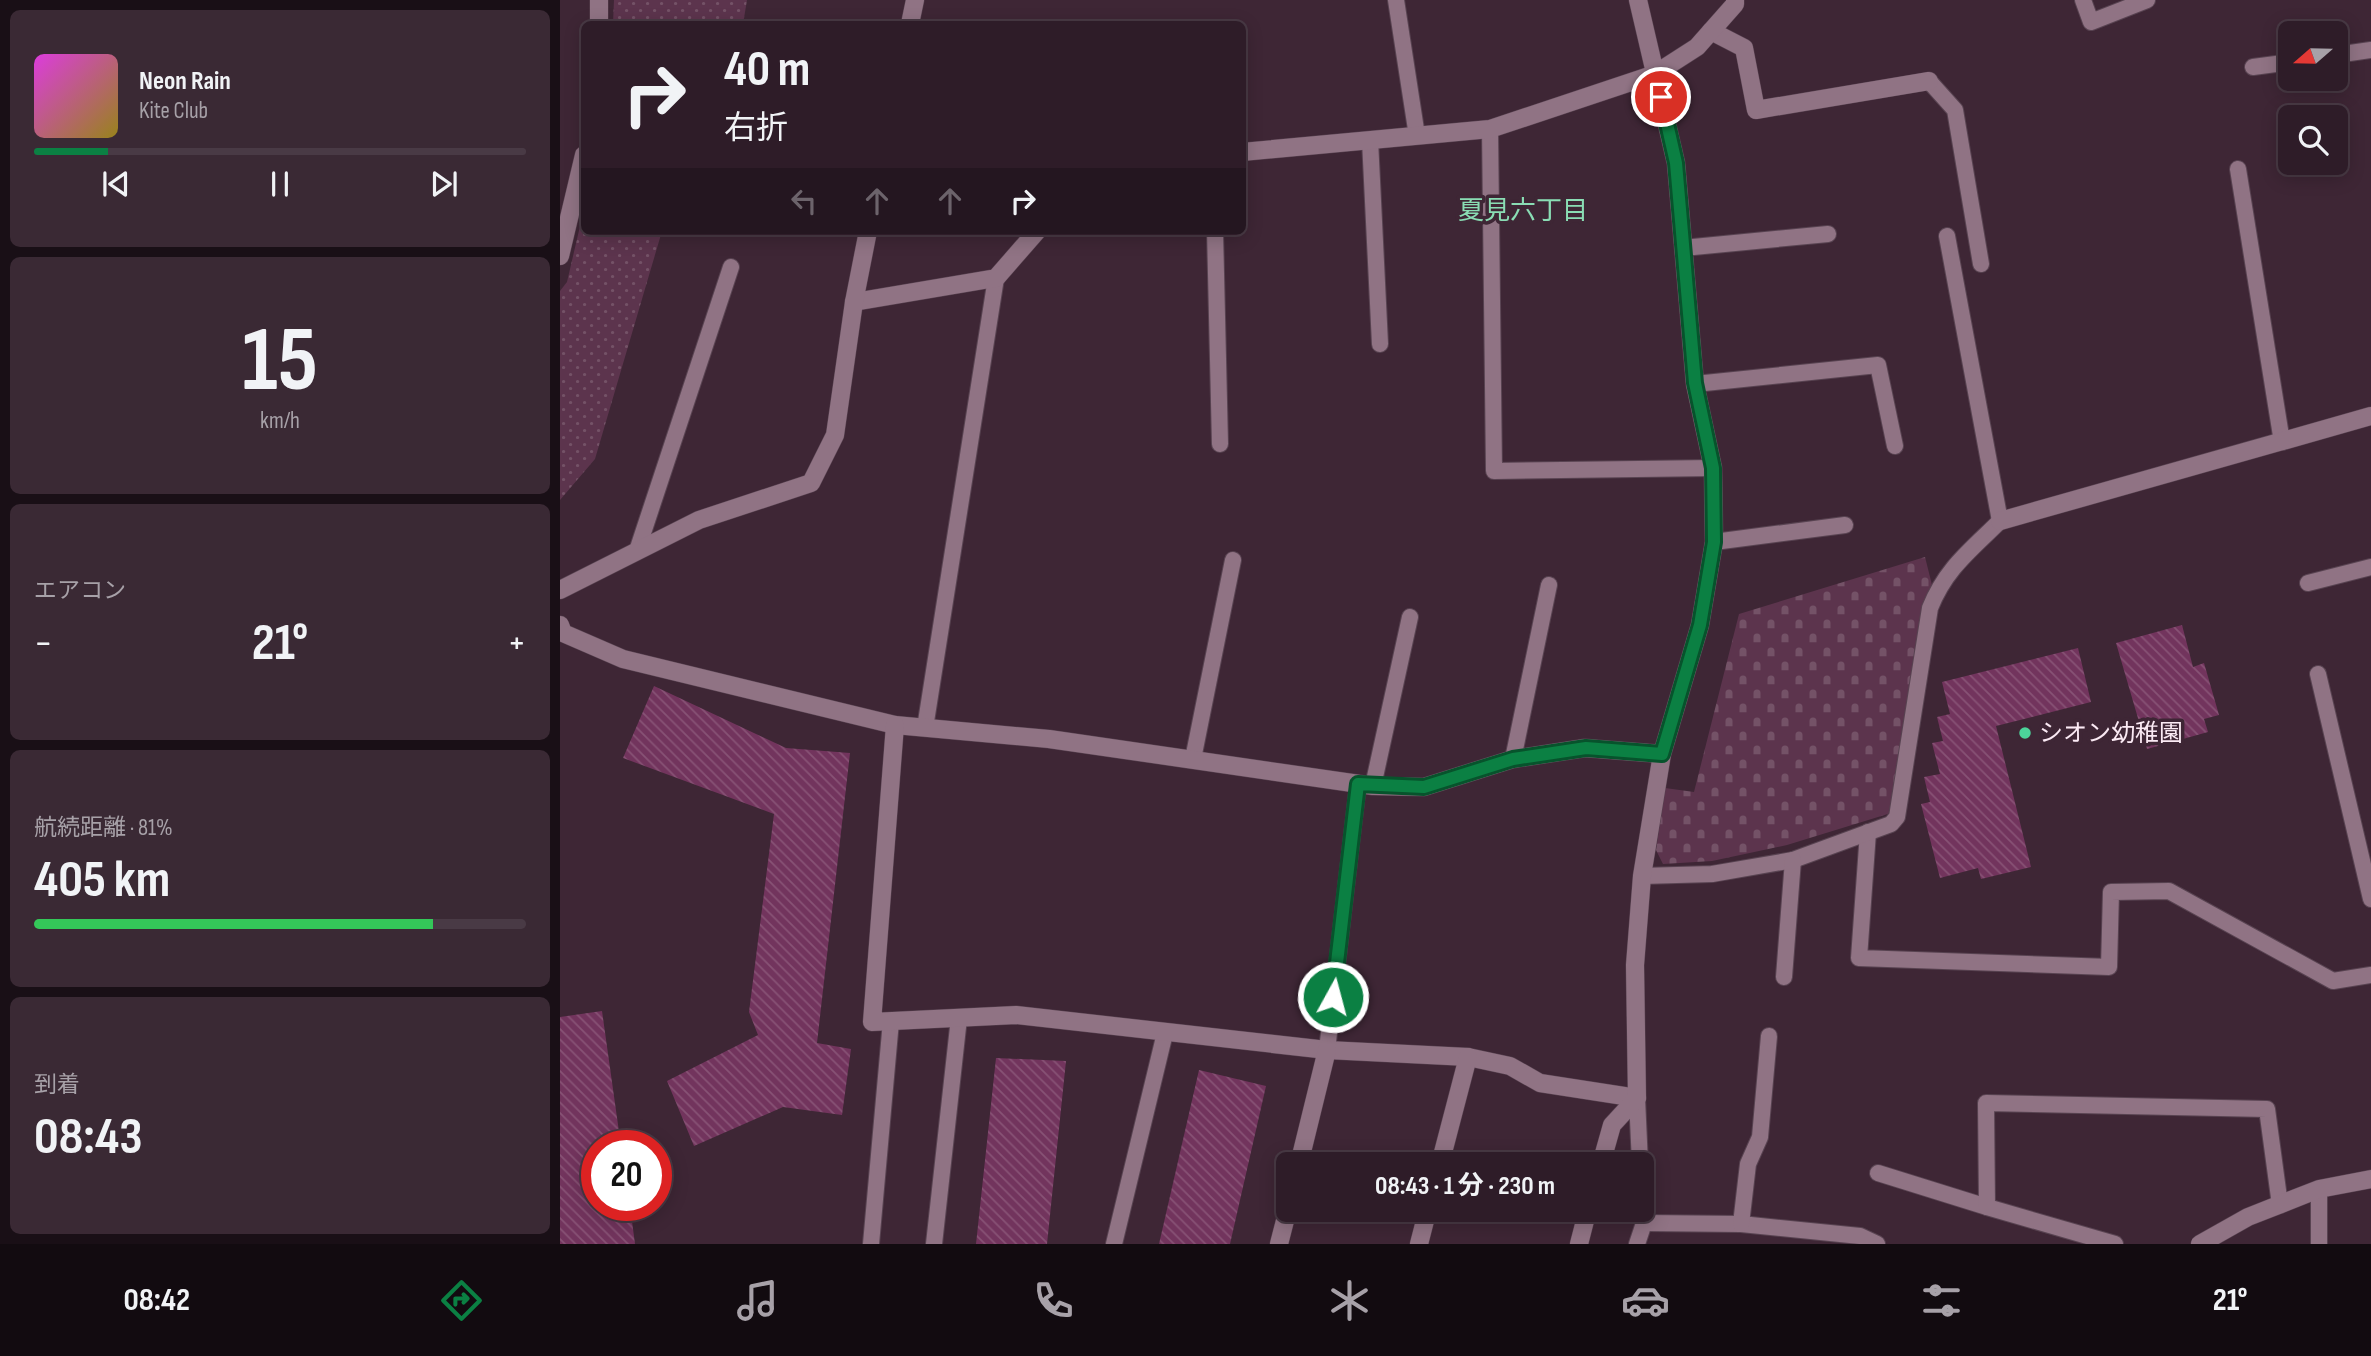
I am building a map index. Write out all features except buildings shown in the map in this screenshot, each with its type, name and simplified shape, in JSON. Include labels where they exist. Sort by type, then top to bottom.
[{"type":"street","points":[[598,0],[599,21]]},
{"type":"street","points":[[911,21],[915,0]]},
{"type":"street","points":[[1604,1152],[1612,1125],[1637,1098],[1635,965],[1642,876],[1662,754],[1700,625],[1714,542],[1713,468],[1695,383],[1676,163],[1638,0]]},
{"type":"street","points":[[1246,152],[1490,129],[1656,75],[1697,47],[1735,4],[1735,0]]},
{"type":"street","points":[[1711,31],[1744,48],[1756,110],[1929,81]]},
{"type":"street","points":[[560,256],[581,168]]},
{"type":"street","points":[[560,590],[699,520],[811,483],[835,435],[854,302],[867,235]]},
{"type":"street","points":[[854,302],[996,278],[1034,235]]},
{"type":"street","points":[[2000,521],[2371,416]]},
{"type":"street","points":[[560,625],[563,633],[623,659],[895,725],[1049,738],[1365,785],[1424,787],[1513,759],[1586,748],[1662,754]]},
{"type":"street","points":[[895,725],[872,1022],[1017,1015],[1327,1050],[1468,1057],[1510,1066],[1540,1083],[1637,1098]]},
{"type":"street","points":[[1302,1152],[1327,1050]]},
{"type":"street","points":[[1443,1152],[1468,1057]]},
{"type":"street","points":[[2200,1244],[2248,1217],[2319,1189],[2371,1179]]},
{"type":"street","points":[[1279,1244],[1285,1222]]},
{"type":"street","points":[[1419,1244],[1425,1222]]},
{"type":"street","points":[[1579,1244],[1585,1222]]},
{"type":"lane","points":[[1396,0],[1417,136]]},
{"type":"lane","points":[[2083,0],[2091,22],[2147,0]]},
{"type":"lane","points":[[2348,53],[2371,50]]},
{"type":"lane","points":[[2253,67],[2278,64]]},
{"type":"lane","points":[[1929,81],[1955,110],[1981,264]]},
{"type":"lane","points":[[1490,129],[1494,471],[1713,468]]},
{"type":"lane","points":[[1370,140],[1380,344]]},
{"type":"lane","points":[[2238,169],[2282,442]]},
{"type":"lane","points":[[1683,248],[1828,234]]},
{"type":"lane","points":[[1215,235],[1220,444]]},
{"type":"lane","points":[[1642,876],[1712,874],[1793,860],[1891,824],[1897,817],[1930,608],[1939,585],[1951,568],[2000,521],[1947,236]]},
{"type":"lane","points":[[637,551],[731,267]]},
{"type":"lane","points":[[925,728],[996,278]]},
{"type":"lane","points":[[1695,383],[1878,365],[1895,446]]},
{"type":"lane","points":[[1714,542],[1845,526]]},
{"type":"lane","points":[[1193,760],[1233,561]]},
{"type":"lane","points":[[2308,583],[2371,567]]},
{"type":"lane","points":[[1513,759],[1549,585]]},
{"type":"lane","points":[[1327,1050],[1365,785],[1410,617]]},
{"type":"lane","points":[[2318,674],[2370,888]]},
{"type":"lane","points":[[1868,832],[1859,958],[2109,967],[2111,892],[2169,891],[2333,981],[2371,975]]},
{"type":"lane","points":[[1784,977],[1793,860]]},
{"type":"lane","points":[[934,1244],[959,1018]]},
{"type":"lane","points":[[871,1244],[891,1021]]},
{"type":"lane","points":[[1114,1244],[1166,1033]]},
{"type":"lane","points":[[1741,1224],[1748,1164],[1760,1137],[1769,1036]]},
{"type":"lane","points":[[1637,1098],[1639,1152]]},
{"type":"lane","points":[[1987,1207],[1986,1103],[2267,1110],[2280,1205]]},
{"type":"lane","points":[[1878,1173],[2115,1244]]},
{"type":"lane","points":[[2319,1189],[2319,1244]]},
{"type":"lane","points":[[1637,1244],[1644,1223],[1741,1224],[1860,1236],[1877,1244]]},
{"type":"green space","points":[[614,0],[747,0],[744,21],[613,21]]},
{"type":"green space","points":[[581,222],[581,235],[661,235],[595,459],[560,500],[560,291],[567,282]]},
{"type":"green space","points":[[1925,557],[1932,585],[1891,813],[1787,845],[1712,861],[1663,864],[1656,850],[1665,788],[1694,792],[1739,614]]},
{"type":"place","name":"シオン幼稚園","points":[[2025,733]]},
{"type":"district","name":"夏見六丁目","points":[[1523,211]]},
{"type":"route","points":[[1333,997],[1358,784],[1424,787],[1513,759],[1586,748],[1662,754],[1700,625],[1714,542],[1713,468],[1695,383],[1676,163],[1661,97]]}]
